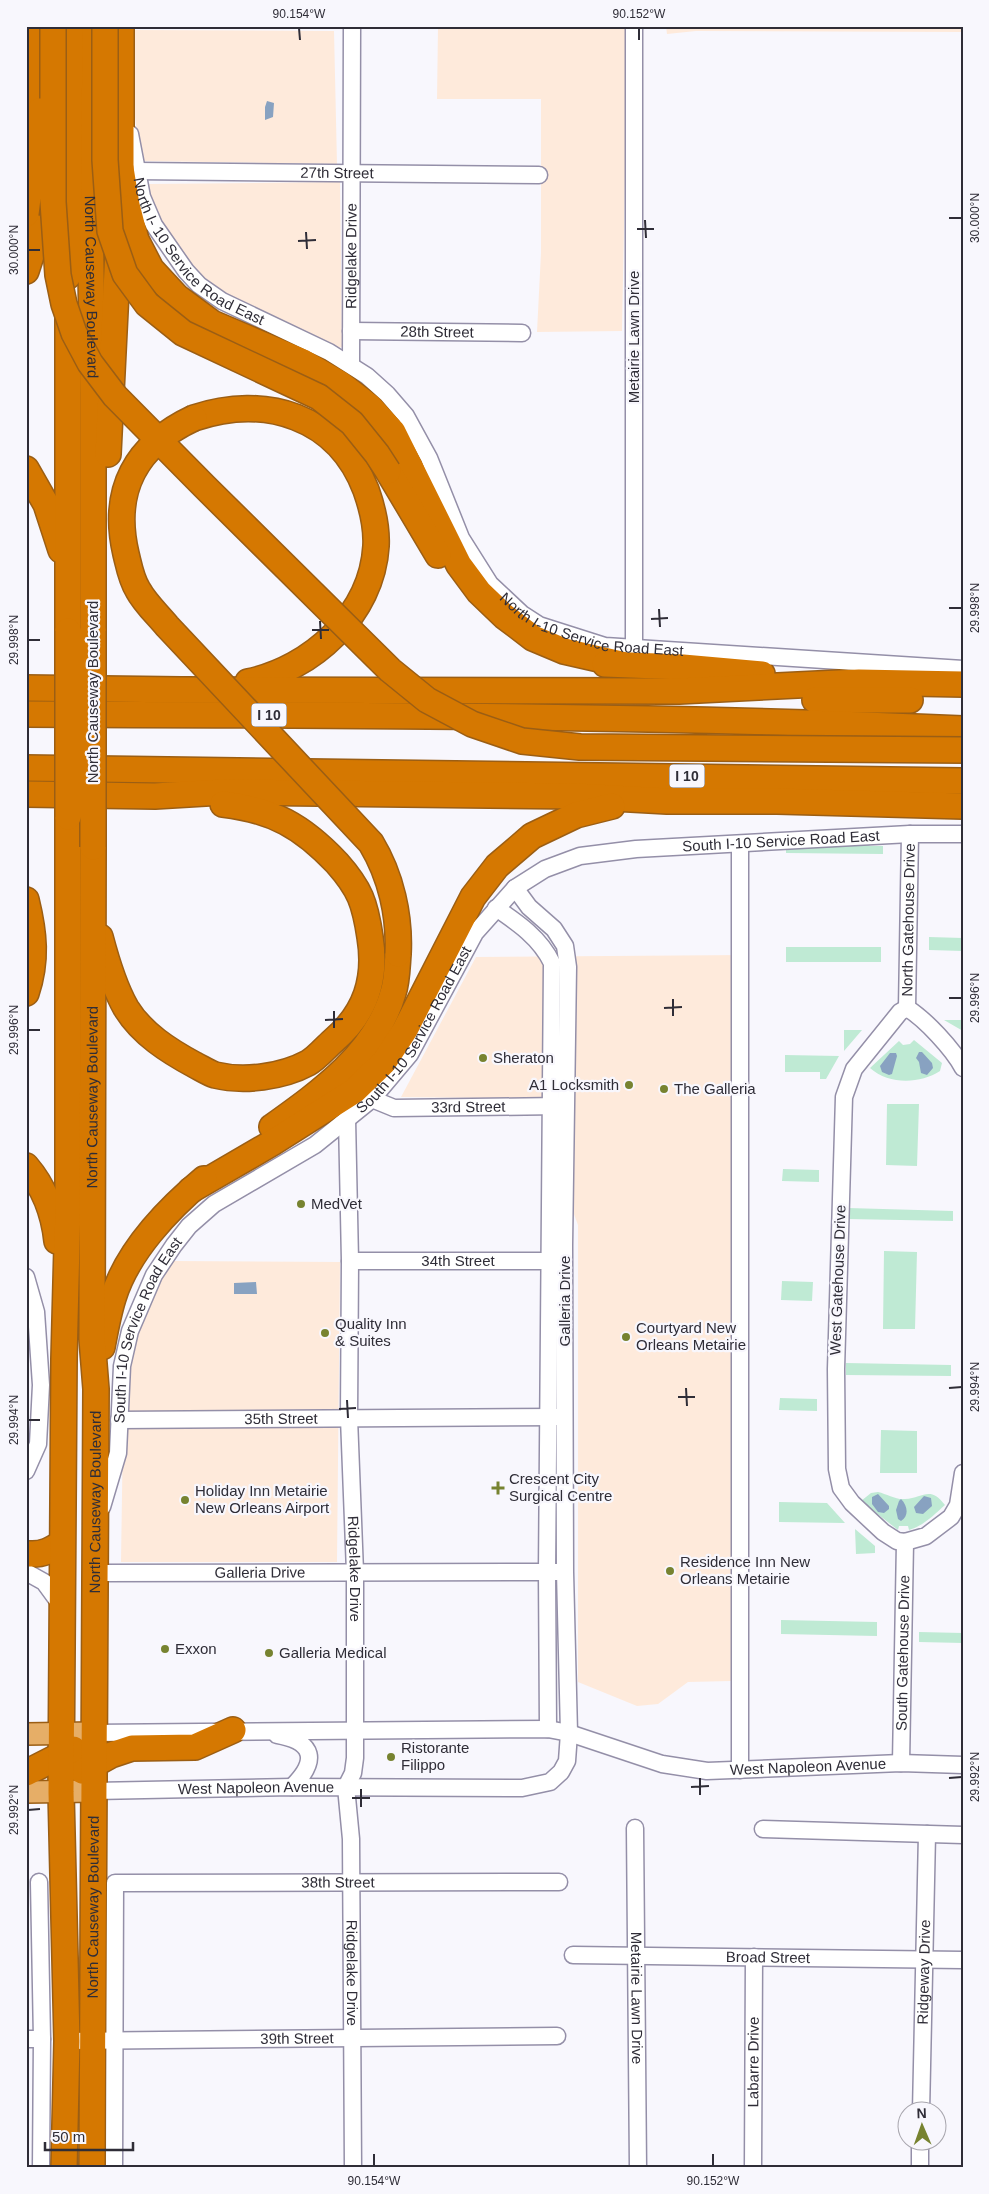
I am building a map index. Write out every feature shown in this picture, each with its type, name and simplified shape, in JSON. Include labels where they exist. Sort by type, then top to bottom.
[{"type":"highway","points":[[26,271],[37,237],[37,26]]},
{"type":"highway","points":[[26,214],[49,26]]},
{"type":"highway","points":[[53,26],[53,202],[58,274],[64,304],[74,333],[90,363],[115,396],[198,480],[390,670],[427,700],[472,724],[522,740],[580,747],[963,750]]},
{"type":"highway","points":[[63,26],[69,107]]},
{"type":"highway","name":"North Causeway Boulevard","points":[[64,2168],[67,2041],[43,1882],[61,1792],[64,1609],[62,1537],[68,1085],[70,26]]},
{"type":"highway","name":"North Causeway Boulevard","points":[[88,26],[102,396],[93,568],[92,1339],[96,1389],[93,1764],[103,2040],[92,2168]]},
{"type":"highway","points":[[105,26],[105,160],[110,231],[125,274],[147,304],[183,333],[319,397],[352,423],[377,454],[445,566],[477,610],[503,630],[542,655],[579,663],[628,657]]},
{"type":"highway","points":[[121,26],[121,80],[129,170],[127,206],[136,240],[151,269],[177,297],[212,322],[303,362],[339,383],[370,407],[393,432],[460,565],[479,592],[504,616],[533,638],[564,651],[628,657],[732,671],[859,682],[963,684]]},
{"type":"highway","points":[[102,396],[129,170]]},
{"type":"highway","points":[[96,1389],[100,1356],[113,1296],[146,1237],[170,1209],[224,1162],[286,1117],[358,1058],[378,1027],[394,992],[399,933],[392,892],[379,856],[371,842],[167,626],[138,590],[131,575],[122,536],[123,500],[127,482],[140,457],[153,444],[177,426],[213,412],[235,408],[278,410],[303,419],[343,450],[358,470],[372,507],[376,545],[373,566],[366,588],[350,615],[330,641],[280,673],[224,690]]},
{"type":"highway","points":[[26,470],[46,504],[68,568]]},
{"type":"highway","points":[[27,688],[679,691],[859,682]]},
{"type":"highway","points":[[550,716],[589,704],[963,700]]},
{"type":"highway","name":"I 10","points":[[26,714],[550,716],[807,722],[963,729]]},
{"type":"highway","name":"I 10","points":[[26,768],[389,771],[963,781]]},
{"type":"highway","points":[[26,794],[156,796],[222,792],[577,796],[666,801],[777,801],[963,806]]},
{"type":"highway","points":[[93,909],[107,963],[127,1008],[158,1043],[214,1075],[252,1078],[288,1071],[308,1063],[347,1029],[363,1003],[369,989],[373,957],[365,906],[350,877],[320,846],[292,824],[245,807],[156,796]]},
{"type":"highway","points":[[191,1190],[316,1117],[354,1091],[384,1062],[405,1030],[473,897],[497,866],[532,836],[576,814],[620,804],[666,801]]},
{"type":"highway","points":[[26,900],[34,931],[32,976],[26,993]]},
{"type":"highway","points":[[26,1166],[42,1188],[55,1228],[65,1306]]},
{"type":"highway","points":[[27,1565],[38,1555],[48,1552],[62,1537],[71,1552],[94,1573]]},
{"type":"highway","points":[[64,1576],[75,1584],[82,1598],[82,1668],[94,1694]]},
{"type":"highway","points":[[61,1792],[71,1781],[93,1764],[132,1748],[195,1747],[244,1730]]},
{"type":"highway","points":[[26,1773],[61,1746],[93,1733]]},
{"type":"main road","points":[[26,1734],[61,1746]]},
{"type":"main road","name":"West Napoleon Avenue","points":[[26,1792],[94,1791]]},
{"type":"street","points":[[26,167],[37,26]]},
{"type":"street","name":"Ridgelake Drive","points":[[351,365],[352,26]]},
{"type":"street","name":"Metairie Lawn Drive","points":[[628,657],[634,26]]},
{"type":"street","name":"27th Street","points":[[129,170],[539,175]]},
{"type":"street","name":"North I- 10 Service Road East","points":[[129,170],[154,225],[198,285],[222,301],[312,343],[351,365]]},
{"type":"street","name":"28th Street","points":[[351,330],[522,333]]},
{"type":"street","name":"North I-10 Service Road East","points":[[351,365],[388,394],[406,416],[441,485],[461,538],[490,584],[522,614],[539,624],[605,646],[628,657],[963,669]]},
{"type":"street","name":"South I-10 Service Road East","points":[[94,1533],[118,1454],[122,1366],[130,1331],[154,1275],[189,1226],[214,1204],[315,1145],[372,1099],[410,1054],[475,933],[515,888],[545,869],[580,856],[636,849],[910,834],[963,834]]},
{"type":"street","name":"North Gatehouse Drive","points":[[907,1008],[910,834]]},
{"type":"street","points":[[740,844],[740,1770]]},
{"type":"street","name":"Galleria Drive","points":[[515,888],[529,907],[554,929],[565,946],[568,967],[557,1106]]},
{"type":"street","name":"Galleria Drive","points":[[496,908],[528,931],[548,954],[552,963],[557,1106],[557,1261],[565,1417],[565,1572],[569,1733]]},
{"type":"street","points":[[907,1008],[917,1014],[956,1054],[963,1068]]},
{"type":"street","name":"West Gatehouse Drive","points":[[905,1542],[897,1541],[883,1532],[852,1503],[841,1488],[837,1468],[836,1369],[844,1097],[854,1068],[862,1056],[900,1012],[907,1008]]},
{"type":"street","name":"33rd Street","points":[[372,1099],[394,1108],[557,1106]]},
{"type":"street","name":"Ridgelake Drive","points":[[347,1119],[350,1261],[349,1418],[355,1572],[355,1732],[353,1773],[346,1787],[350,1838],[353,2168]]},
{"type":"street","name":"34th Street","points":[[350,1261],[557,1261]]},
{"type":"street","name":"Galleria Drive","points":[[548,1729],[548,1418],[557,1261]]},
{"type":"street","points":[[26,1277],[36,1312],[41,1385],[33,1419],[26,1437]]},
{"type":"street","name":"35th Street","points":[[119,1420],[565,1417]]},
{"type":"street","points":[[26,1471],[38,1444],[33,1419]]},
{"type":"street","points":[[905,1542],[926,1536],[951,1517],[958,1505],[963,1473]]},
{"type":"street","name":"South Gatehouse Drive","points":[[901,1763],[905,1542]]},
{"type":"street","points":[[27,1565],[64,1576]]},
{"type":"street","points":[[27,1565],[44,1582],[64,1609]]},
{"type":"street","points":[[547,1572],[565,1572]]},
{"type":"street","name":"Galleria Drive","points":[[94,1573],[547,1572]]},
{"type":"street","name":"West Napoleon Avenue","points":[[93,1733],[244,1730],[355,1732],[548,1729],[569,1733],[662,1764],[707,1771],[901,1763],[963,1765]]},
{"type":"street","points":[[244,1730],[286,1736],[303,1745],[310,1758],[308,1767],[292,1787]]},
{"type":"street","name":"West Napoleon Avenue","points":[[94,1791],[292,1787],[522,1788],[550,1782],[561,1772],[567,1761],[569,1733]]},
{"type":"street","name":"Metairie Lawn Drive","points":[[635,1828],[638,2168]]},
{"type":"street","points":[[763,1829],[963,1835]]},
{"type":"street","name":"Ridgeway Drive","points":[[921,2102],[927,1834]]},
{"type":"street","name":"North Causeway Boulevard","points":[[41,2168],[34,2039],[43,1882]]},
{"type":"street","name":"38th Street","points":[[115,1883],[559,1882]]},
{"type":"street","name":"North Causeway Boulevard","points":[[114,2168],[103,2040],[115,1883]]},
{"type":"street","name":"Broad Street","points":[[573,1955],[963,1960]]},
{"type":"street","name":"Labarre Drive","points":[[753,2168],[754,1957]]},
{"type":"street","name":"39th Street","points":[[67,2041],[558,2036]]},
{"type":"street","points":[[920,2152],[920,2168]]},
{"type":"shaded area","points":[[666,26],[963,26],[963,32],[696,31],[667,34]]},
{"type":"shaded area","points":[[438,27],[625,29],[622,331],[537,332],[541,253],[541,99],[437,99]]},
{"type":"shaded area","points":[[128,30],[334,31],[337,164],[141,161],[132,96]]},
{"type":"shaded area","points":[[340,182],[342,347],[337,348],[234,300],[201,276],[160,225],[148,196],[148,184]]},
{"type":"shaded area","points":[[745,955],[746,1200],[731,1224],[731,1681],[688,1682],[658,1704],[637,1706],[578,1682],[578,1225],[569,1201],[569,1099],[401,1097],[476,957]]},
{"type":"shaded area","points":[[173,1261],[340,1262],[337,1562],[121,1562],[123,1428],[127,1367],[146,1302]]},
{"type":"green space","points":[[786,844],[864,844],[883,846],[883,854],[786,853]]},
{"type":"green space","points":[[929,937],[963,938],[963,951],[929,950]]},
{"type":"green space","points":[[786,947],[881,947],[881,962],[786,962]]},
{"type":"green space","points":[[944,1020],[963,1020],[963,1031]]},
{"type":"green space","points":[[844,1030],[862,1030],[844,1051]]},
{"type":"green space","points":[[914,1040],[942,1063],[940,1071],[923,1078],[905,1081],[886,1077],[870,1068],[899,1041],[903,1045],[910,1044]]},
{"type":"green space","points":[[785,1055],[839,1056],[826,1079],[820,1079],[820,1072],[785,1072]]},
{"type":"green space","points":[[887,1104],[919,1104],[917,1166],[886,1165]]},
{"type":"green space","points":[[783,1169],[819,1170],[819,1182],[782,1181]]},
{"type":"green space","points":[[848,1208],[953,1211],[953,1221],[848,1219]]},
{"type":"green space","points":[[884,1251],[917,1252],[915,1329],[883,1329]]},
{"type":"green space","points":[[782,1281],[813,1282],[812,1301],[781,1300]]},
{"type":"green space","points":[[846,1363],[951,1365],[951,1376],[846,1375]]},
{"type":"green space","points":[[780,1398],[817,1399],[817,1411],[779,1410]]},
{"type":"green space","points":[[881,1430],[917,1431],[917,1473],[880,1473]]},
{"type":"green space","points":[[878,1492],[902,1499],[930,1494],[935,1495],[945,1505],[919,1526],[909,1530],[908,1526],[899,1526],[898,1530],[861,1501],[871,1493]]},
{"type":"green space","points":[[779,1502],[827,1503],[845,1523],[779,1522]]},
{"type":"green space","points":[[855,1529],[875,1546],[875,1553],[856,1554]]},
{"type":"green space","points":[[781,1620],[877,1622],[877,1636],[781,1634]]},
{"type":"green space","points":[[919,1632],[963,1633],[963,1643],[919,1642]]},
{"type":"water","points":[[267,101],[274,103],[273,117],[265,120],[265,107]]},
{"type":"water","points":[[919,1052],[922,1052],[932,1063],[933,1068],[927,1075],[921,1073],[919,1062],[916,1058]]},
{"type":"water","points":[[890,1053],[896,1053],[897,1056],[892,1074],[889,1075],[882,1072],[880,1066]]},
{"type":"water","points":[[256,1282],[257,1294],[234,1294],[234,1283]]},
{"type":"water","points":[[878,1494],[889,1506],[889,1509],[884,1513],[878,1512],[872,1504],[872,1497]]},
{"type":"water","points":[[924,1496],[931,1498],[932,1506],[923,1514],[916,1513],[914,1507]]},
{"type":"water","points":[[901,1499],[907,1511],[904,1519],[901,1521],[898,1519],[896,1510]]},
{"type":"place","name":"Sheraton","points":[[483,1058]]},
{"type":"place","name":"A1 Locksmith","points":[[629,1085]]},
{"type":"place","name":"The Galleria","points":[[664,1089]]},
{"type":"place","name":"MedVet","points":[[301,1204]]},
{"type":"place","name":"Quality Inn & Suites","points":[[325,1333]]},
{"type":"place","name":"Courtyard New Orleans Metairie","points":[[626,1337]]},
{"type":"place","name":"Crescent City Surgical Centre","points":[[498,1488]]},
{"type":"place","name":"Holiday Inn Metairie New Orleans Airport","points":[[185,1500]]},
{"type":"place","name":"Residence Inn New Orleans Metairie","points":[[670,1571]]},
{"type":"place","name":"Exxon","points":[[165,1649]]},
{"type":"place","name":"Galleria Medical","points":[[269,1653]]},
{"type":"place","name":"Ristorante Filippo","points":[[391,1757]]}]
